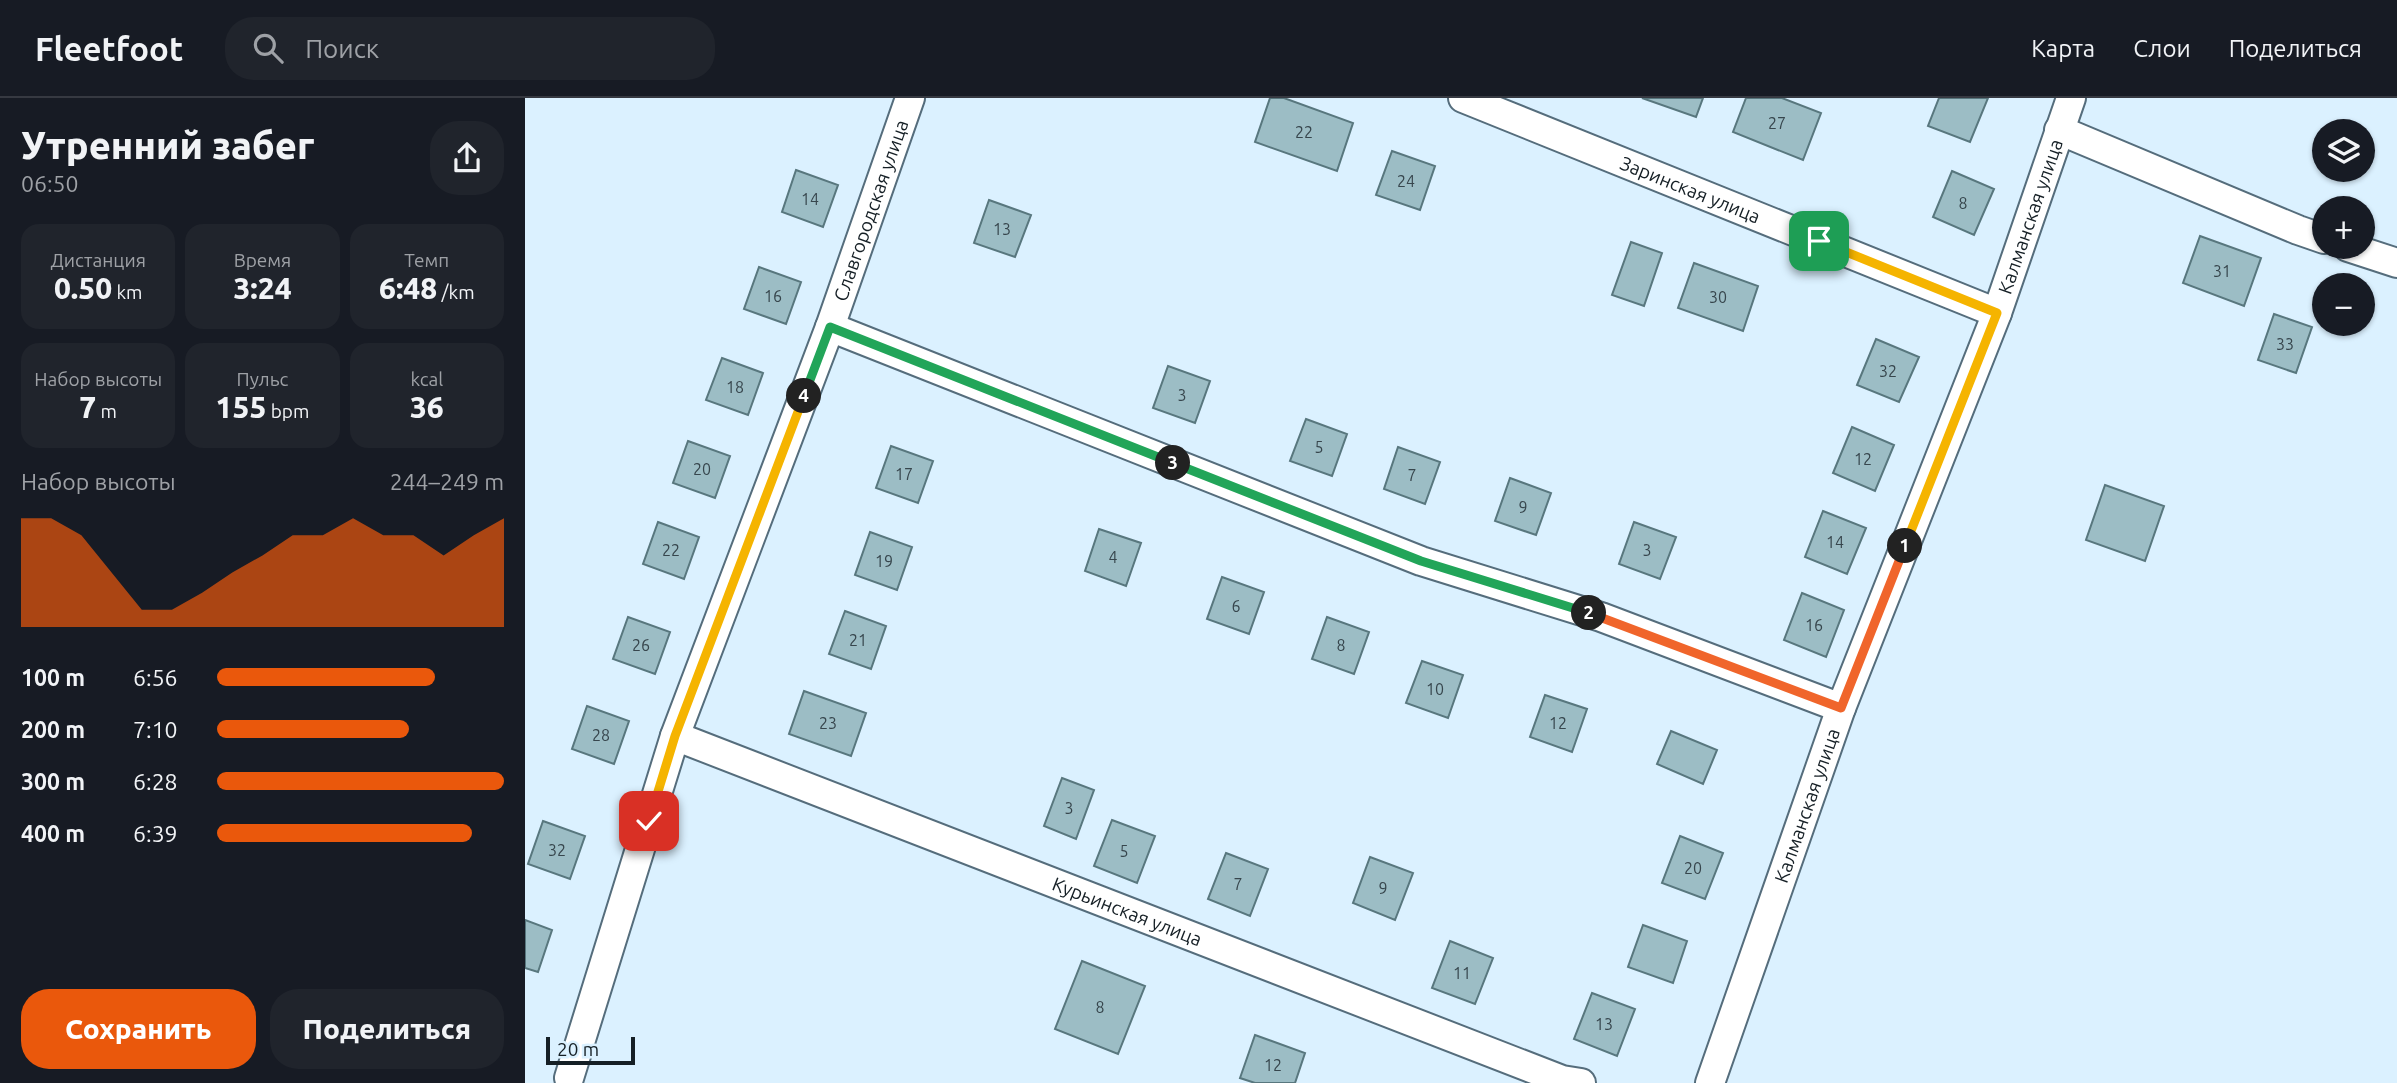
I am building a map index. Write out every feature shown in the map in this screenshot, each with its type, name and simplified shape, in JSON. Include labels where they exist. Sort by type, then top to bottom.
[{"type":"street","name":"Славгородская улица","points":[[569,1078],[675,736],[830,327],[910,98]]},
{"type":"street","name":"Заринская улица","points":[[1463,98],[1997,313]]},
{"type":"street","name":"Калманская улица","points":[[1710,1083],[1841,708],[1997,313],[2071,98]]},
{"type":"street","points":[[2059,130],[2312,235]]},
{"type":"street","points":[[2375,256],[2397,263]]},
{"type":"street","points":[[830,327],[1421,561],[1601,617],[1841,708]]},
{"type":"street","name":"Курьинская улица","points":[[675,736],[1562,1080],[1581,1083]]},
{"type":"building","points":[[1270,98],[1284,98],[1353,123],[1337,171],[1255,142]]},
{"type":"building","points":[[1642,98],[1703,98],[1696,117]]},
{"type":"building","points":[[1746,98],[1782,98],[1821,113],[1803,160],[1733,132]]},
{"type":"building","points":[[1939,98],[1988,98],[1970,142],[1928,126]]},
{"type":"building","points":[[1392,151],[1435,166],[1420,210],[1376,195]]},
{"type":"building","points":[[796,170],[838,185],[823,227],[782,212]]},
{"type":"building","points":[[1952,171],[1994,189],[1974,235],[1933,217]]},
{"type":"building","points":[[989,200],[1031,215],[1015,257],[974,243]]},
{"type":"building","points":[[2200,236],[2261,258],[2244,306],[2183,283]]},
{"type":"building","points":[[1631,242],[1662,253],[1644,306],[1612,295]]},
{"type":"building","points":[[1694,263],[1758,286],[1743,331],[1678,308]]},
{"type":"building","points":[[759,267],[801,282],[786,324],[744,309]]},
{"type":"building","points":[[2274,314],[2312,327],[2296,373],[2258,360]]},
{"type":"building","points":[[1876,339],[1919,357],[1899,402],[1857,385]]},
{"type":"building","points":[[722,358],[763,373],[748,415],[706,400]]},
{"type":"building","points":[[1168,366],[1210,381],[1195,423],[1153,408]]},
{"type":"building","points":[[1306,419],[1347,434],[1332,476],[1290,461]]},
{"type":"building","points":[[1852,427],[1894,445],[1875,491],[1833,473]]},
{"type":"building","points":[[688,441],[730,456],[715,498],[673,483]]},
{"type":"building","points":[[891,446],[933,461],[918,503],[876,488]]},
{"type":"building","points":[[1398,447],[1440,462],[1425,504],[1384,489]]},
{"type":"building","points":[[1510,478],[1551,493],[1536,535],[1495,521]]},
{"type":"building","points":[[2105,485],[2164,506],[2145,561],[2086,540]]},
{"type":"building","points":[[1823,511],[1866,528],[1847,574],[1805,557]]},
{"type":"building","points":[[658,522],[699,537],[684,579],[643,564]]},
{"type":"building","points":[[1634,522],[1676,537],[1660,579],[1619,564]]},
{"type":"building","points":[[1099,529],[1141,543],[1126,586],[1085,571]]},
{"type":"building","points":[[870,532],[912,547],[897,590],[855,575]]},
{"type":"building","points":[[1222,577],[1264,592],[1249,634],[1207,619]]},
{"type":"building","points":[[1802,593],[1844,610],[1826,657],[1784,640]]},
{"type":"building","points":[[845,611],[886,626],[871,669],[829,654]]},
{"type":"building","points":[[628,617],[670,632],[655,674],[613,659]]},
{"type":"building","points":[[1327,617],[1369,632],[1354,674],[1312,659]]},
{"type":"building","points":[[1422,661],[1463,675],[1448,718],[1406,703]]},
{"type":"building","points":[[804,691],[866,713],[851,756],[789,734]]},
{"type":"building","points":[[1545,695],[1587,709],[1572,752],[1530,737]]},
{"type":"building","points":[[587,706],[629,721],[614,764],[572,749]]},
{"type":"building","points":[[1671,731],[1717,750],[1703,784],[1657,764]]},
{"type":"building","points":[[1062,778],[1094,790],[1076,839],[1044,826]]},
{"type":"building","points":[[1112,820],[1155,836],[1137,883],[1094,866]]},
{"type":"building","points":[[543,821],[585,836],[570,879],[528,864]]},
{"type":"building","points":[[1680,836],[1723,853],[1705,899],[1662,883]]},
{"type":"building","points":[[1226,853],[1268,869],[1250,916],[1208,899]]},
{"type":"building","points":[[1370,857],[1413,873],[1395,920],[1353,903]]},
{"type":"building","points":[[525,920],[552,930],[538,972],[525,968]]},
{"type":"building","points":[[1643,925],[1687,941],[1673,983],[1628,967]]},
{"type":"building","points":[[1450,941],[1493,958],[1475,1004],[1432,988]]},
{"type":"building","points":[[1082,961],[1145,986],[1118,1054],[1055,1029]]},
{"type":"building","points":[[1592,993],[1635,1009],[1617,1056],[1574,1039]]},
{"type":"building","points":[[1255,1035],[1305,1053],[1295,1083],[1255,1083],[1240,1078]]},
{"type":"route","points":[[649,821],[675,736],[830,327],[1421,561],[1601,617],[1841,708],[1997,313],[1819,241]]}]
